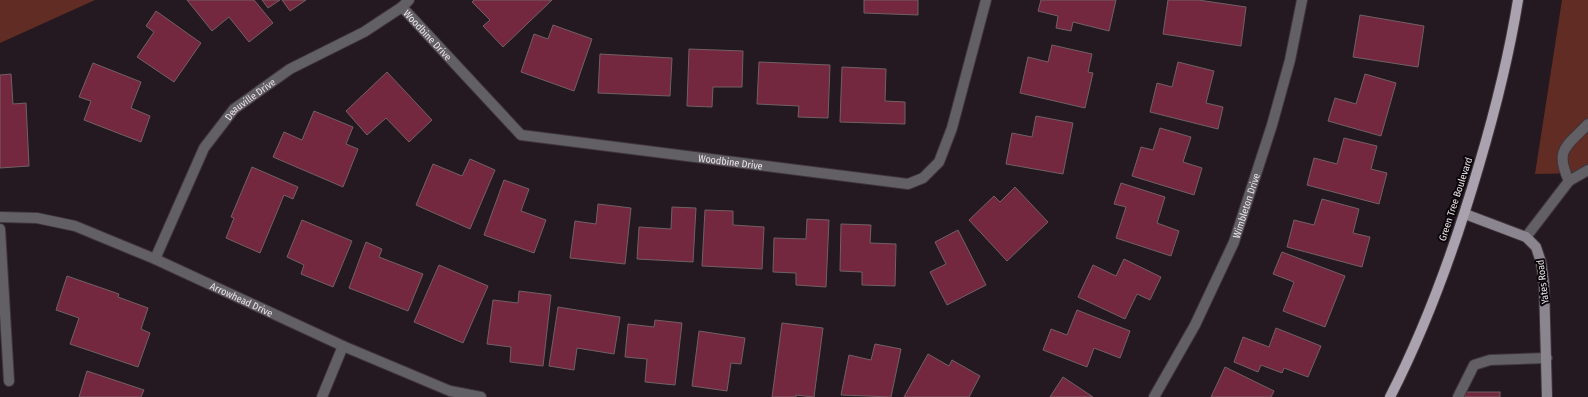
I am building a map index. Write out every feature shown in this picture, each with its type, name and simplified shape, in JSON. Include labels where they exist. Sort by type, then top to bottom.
[{"type":"main road","name":"Green Tree Boulevard","points":[[1390,397],[1405,368],[1437,291],[1465,214],[1492,119],[1514,26],[1518,0]]},
{"type":"street","name":"Woodbine Drive","points":[[405,4],[521,135],[908,184],[923,178],[939,162],[952,128],[986,0]]},
{"type":"street","name":"Wimbleton Drive","points":[[1154,397],[1195,325],[1234,242],[1272,125],[1290,60],[1302,0]]},
{"type":"street","name":"Deauville Drive","points":[[155,259],[204,148],[234,109],[290,69],[364,32],[405,4]]},
{"type":"street","points":[[1569,181],[1562,165],[1564,150],[1588,124]]},
{"type":"street","points":[[1465,214],[1526,237],[1569,181],[1588,170]]},
{"type":"street","name":"Arrowhead Drive","points":[[0,217],[38,218],[75,226],[155,259],[342,346],[450,391],[481,397]]},
{"type":"street","points":[[0,229],[10,381]]},
{"type":"street","name":"Yates Road","points":[[1526,237],[1536,247],[1541,262],[1544,283],[1547,397]]},
{"type":"street","points":[[322,397],[342,346]]},
{"type":"street","points":[[1458,397],[1474,365],[1490,360],[1547,358]]},
{"type":"shaded area","points":[[0,0],[95,0],[0,43]]},
{"type":"shaded area","points":[[1562,0],[1588,0],[1588,173],[1535,174]]},
{"type":"building","points":[[187,0],[254,0],[273,23],[249,42],[229,17],[212,31]]},
{"type":"building","points":[[262,0],[280,0],[268,8]]},
{"type":"building","points":[[282,0],[306,0],[290,11]]},
{"type":"building","points":[[474,0],[552,0],[503,47],[483,26],[490,20],[472,2]]},
{"type":"building","points":[[864,0],[918,0],[918,15],[864,13]]},
{"type":"building","points":[[1041,0],[1116,0],[1109,31],[1073,22],[1071,31],[1056,28],[1058,16],[1038,11]]},
{"type":"building","points":[[1168,0],[1198,0],[1246,7],[1241,46],[1163,34]]},
{"type":"building","points":[[156,11],[201,43],[174,82],[137,57],[154,32],[146,26]]},
{"type":"building","points":[[1360,15],[1424,26],[1418,67],[1353,57]]},
{"type":"building","points":[[553,25],[592,39],[574,91],[521,72],[534,34],[548,39]]},
{"type":"building","points":[[1052,45],[1092,54],[1088,72],[1093,73],[1085,108],[1020,93],[1028,57],[1048,62]]},
{"type":"building","points":[[689,49],[743,51],[742,87],[713,87],[712,107],[687,106]]},
{"type":"building","points":[[600,54],[672,58],[670,96],[598,93]]},
{"type":"building","points":[[759,62],[830,65],[828,118],[798,117],[799,106],[757,104]]},
{"type":"building","points":[[1178,62],[1214,71],[1206,103],[1223,107],[1218,129],[1150,112],[1157,83],[1172,87]]},
{"type":"building","points":[[93,63],[141,82],[131,108],[150,116],[141,142],[84,120],[91,101],[79,97]]},
{"type":"building","points":[[842,67],[886,69],[885,101],[905,102],[905,124],[840,122]]},
{"type":"building","points":[[387,72],[432,120],[409,142],[386,118],[367,135],[346,111]]},
{"type":"building","points":[[11,74],[13,104],[26,103],[29,166],[0,168],[0,75]]},
{"type":"building","points":[[1365,74],[1396,83],[1381,136],[1328,121],[1335,98],[1356,104]]},
{"type":"building","points":[[314,111],[353,127],[346,144],[358,149],[343,187],[273,157],[284,132],[302,140]]},
{"type":"building","points":[[1036,116],[1073,123],[1063,174],[1006,164],[1012,133],[1032,137]]},
{"type":"building","points":[[1160,128],[1191,137],[1183,162],[1202,168],[1194,195],[1132,176],[1141,147],[1153,150]]},
{"type":"building","points":[[1344,138],[1377,146],[1371,169],[1387,173],[1379,204],[1307,185],[1314,158],[1337,164]]},
{"type":"building","points":[[470,159],[495,170],[470,229],[416,205],[433,164],[462,176]]},
{"type":"building","points":[[252,167],[298,187],[293,199],[284,195],[260,253],[226,238],[234,218],[231,217]]},
{"type":"building","points":[[504,180],[529,189],[521,211],[546,220],[534,253],[484,235]]},
{"type":"building","points":[[1121,183],[1165,197],[1157,223],[1179,231],[1171,256],[1116,238],[1126,207],[1114,204]]},
{"type":"building","points":[[1015,187],[1048,222],[1007,261],[969,220],[994,196],[1000,202]]},
{"type":"building","points":[[1322,199],[1359,209],[1353,233],[1370,237],[1362,267],[1287,247],[1294,220],[1314,225]]},
{"type":"building","points":[[598,204],[631,208],[625,264],[570,258],[575,221],[596,224]]},
{"type":"building","points":[[672,207],[696,208],[693,262],[637,259],[639,227],[671,229]]},
{"type":"building","points":[[705,210],[733,211],[733,225],[764,227],[762,269],[702,266]]},
{"type":"building","points":[[807,219],[829,220],[826,287],[796,285],[796,273],[773,272],[774,238],[806,239]]},
{"type":"building","points":[[302,220],[352,241],[333,287],[301,274],[304,265],[287,257]]},
{"type":"building","points":[[841,224],[871,225],[870,243],[896,244],[895,286],[862,285],[862,272],[840,271]]},
{"type":"building","points":[[958,230],[986,285],[947,305],[930,272],[946,264],[935,242]]},
{"type":"building","points":[[366,242],[382,249],[379,257],[423,274],[408,311],[349,288]]},
{"type":"building","points":[[1282,252],[1345,276],[1325,327],[1283,311],[1294,282],[1273,274]]},
{"type":"building","points":[[1124,259],[1161,277],[1150,300],[1137,294],[1125,319],[1078,297],[1093,265],[1116,276]]},
{"type":"building","points":[[439,265],[488,286],[463,343],[414,322]]},
{"type":"building","points":[[67,276],[119,294],[118,297],[148,308],[141,329],[150,333],[138,367],[70,344],[79,318],[56,310]]},
{"type":"building","points":[[519,291],[551,295],[543,366],[510,362],[511,347],[487,344],[493,300],[518,303]]},
{"type":"building","points":[[558,307],[620,317],[614,354],[577,348],[574,370],[549,366]]},
{"type":"building","points":[[1077,310],[1130,331],[1120,358],[1094,348],[1087,367],[1043,350],[1051,329],[1067,335]]},
{"type":"building","points":[[655,320],[682,323],[675,385],[645,382],[647,359],[625,357],[628,324],[654,327]]},
{"type":"building","points":[[782,323],[823,328],[814,397],[796,395],[796,397],[772,397]]},
{"type":"building","points":[[1276,328],[1321,346],[1308,377],[1284,368],[1282,373],[1261,365],[1258,372],[1234,362],[1243,337],[1269,347]]},
{"type":"building","points":[[699,331],[745,338],[741,364],[731,363],[727,391],[692,386]]},
{"type":"building","points":[[875,344],[901,349],[891,397],[841,395],[849,355],[871,360]]},
{"type":"building","points":[[928,354],[949,366],[952,360],[980,376],[969,397],[904,397]]},
{"type":"building","points":[[1225,367],[1274,391],[1271,397],[1211,397]]},
{"type":"building","points":[[87,371],[144,390],[141,397],[79,397]]},
{"type":"building","points":[[1063,377],[1093,397],[1050,397]]},
{"type":"building","points":[[1465,392],[1500,392],[1500,397],[1465,397]]}]
